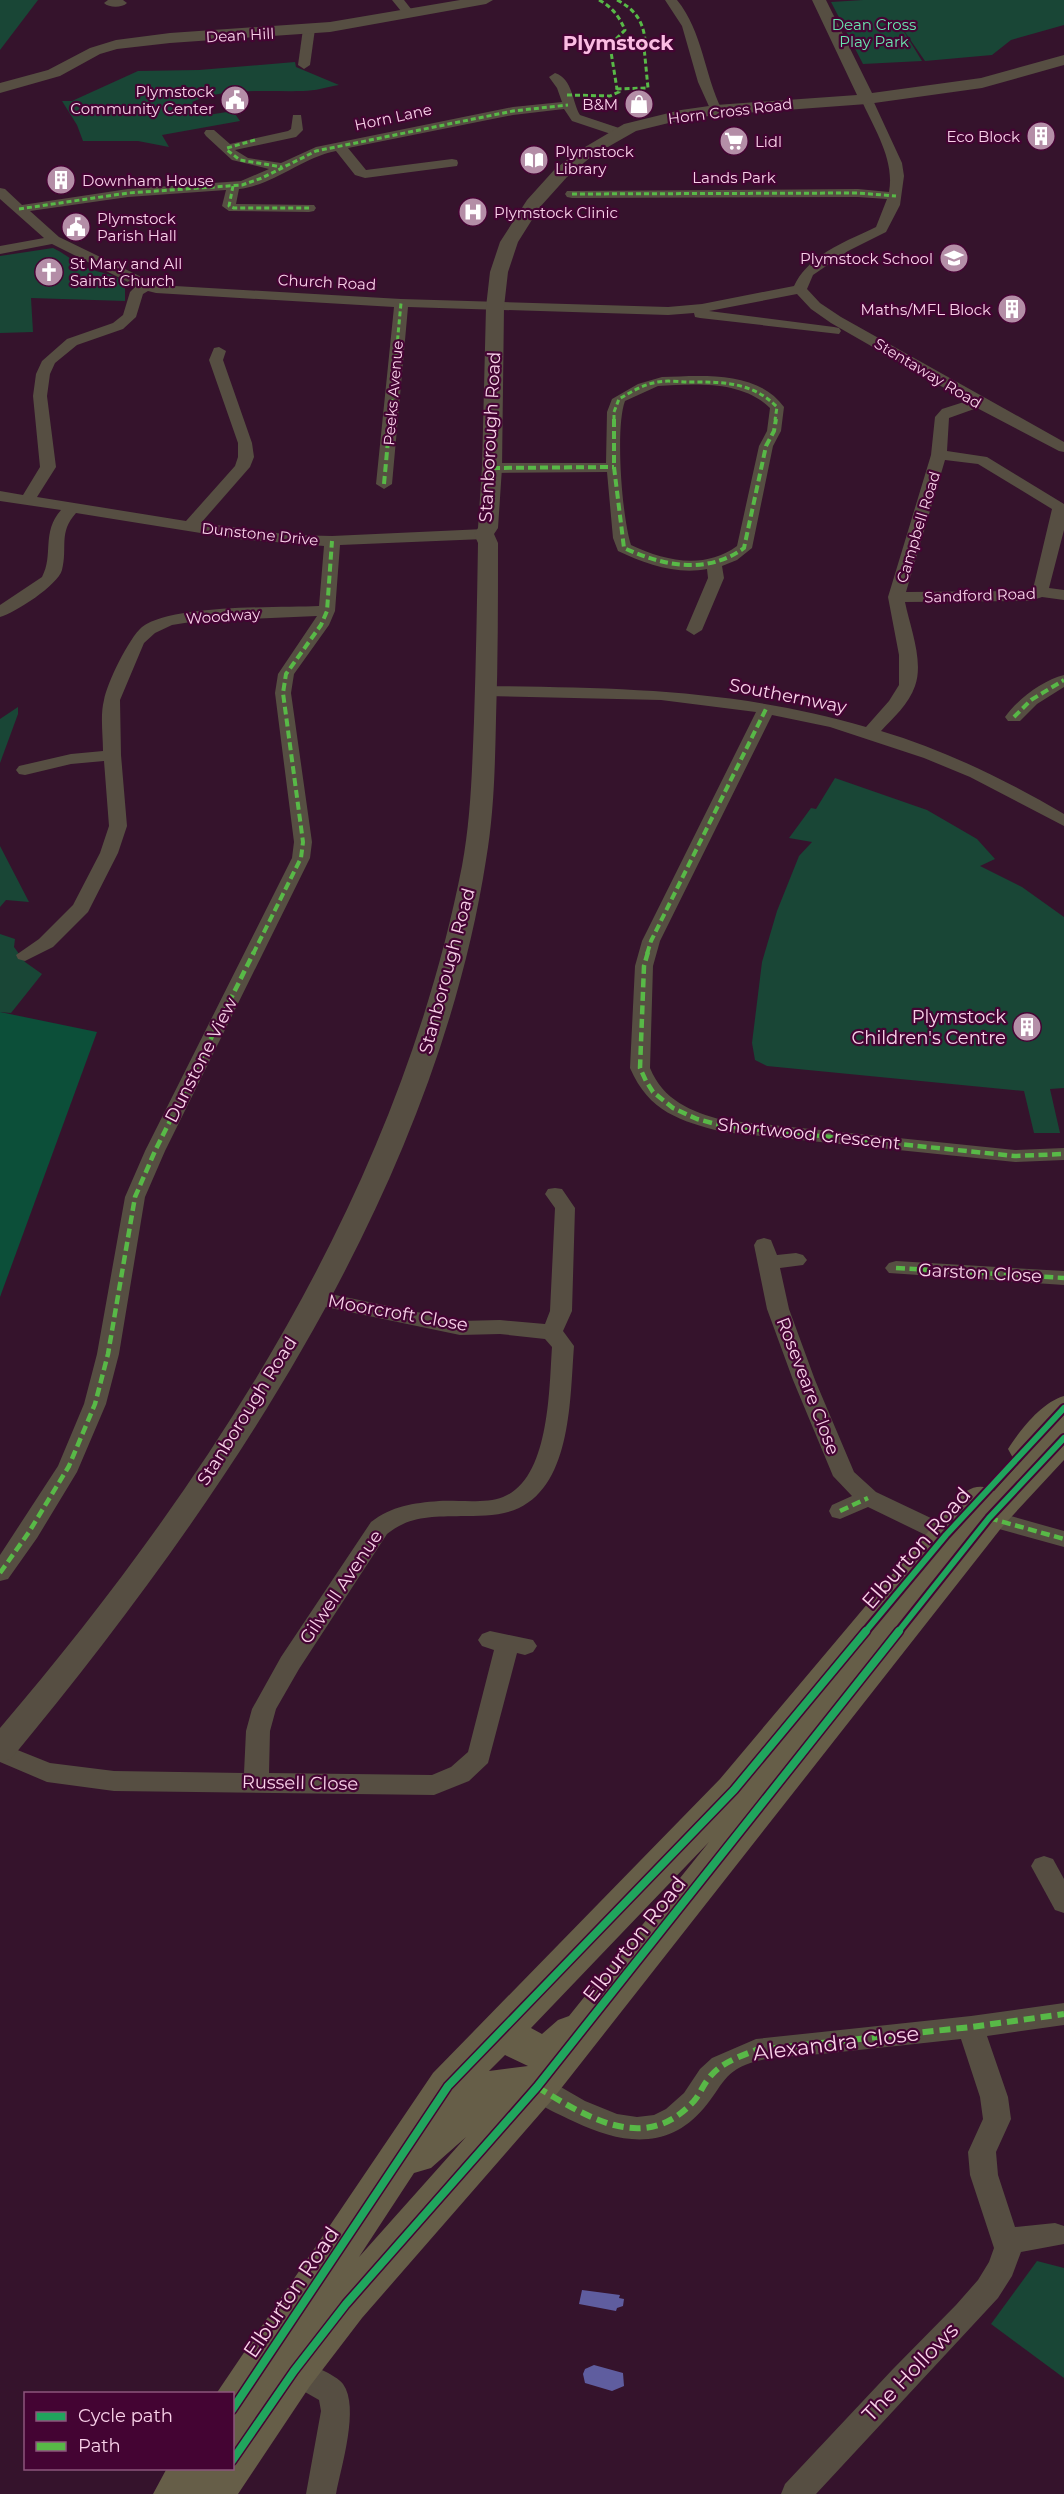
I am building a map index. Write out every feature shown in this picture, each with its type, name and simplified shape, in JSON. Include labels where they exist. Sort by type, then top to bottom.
[{"type":"main road","name":"Elburton Road","points":[[234,2407],[448,2086],[735,1790],[946,1535],[1064,1408]]},
{"type":"main road","name":"Elburton Road","points":[[234,2458],[294,2371],[346,2304],[537,2088],[989,1518],[1064,1438]]},
{"type":"main road","points":[[502,2030],[532,2050],[545,2052],[558,2048],[598,2001],[622,1981]]},
{"type":"main road","points":[[380,2189],[490,2089],[522,2084],[537,2088]]},
{"type":"main road","points":[[177,2494],[193,2470]]},
{"type":"main road","points":[[210,2494],[227,2470]]},
{"type":"street","points":[[398,0],[409,14]]},
{"type":"street","name":"Dean Hill","points":[[0,88],[54,73],[95,51],[116,45],[170,38],[309,29],[486,0]]},
{"type":"street","points":[[671,0],[691,27],[709,98],[716,110]]},
{"type":"street","points":[[800,289],[807,273],[843,248],[881,229],[896,196],[898,176],[896,163],[819,0]]},
{"type":"street","points":[[304,65],[309,29]]},
{"type":"street","name":"Horn Cross Road","points":[[544,193],[561,173],[586,153],[621,133],[651,121],[716,110],[867,99],[982,83],[1064,60]]},
{"type":"street","points":[[555,76],[566,89],[568,105],[576,118],[621,133]]},
{"type":"street","name":"Horn Lane","points":[[19,209],[128,193],[233,186],[261,181],[301,156],[339,146],[501,113],[568,105]]},
{"type":"street","points":[[227,148],[295,132],[297,118]]},
{"type":"street","points":[[210,133],[240,160],[282,167]]},
{"type":"street","points":[[339,146],[360,172],[365,174],[452,163]]},
{"type":"street","points":[[233,186],[229,206],[234,208],[309,208]]},
{"type":"street","name":"Church Road","points":[[0,192],[54,240],[156,289],[495,307],[589,308],[624,311],[682,310],[834,331]]},
{"type":"street","name":"Stanborough Road","points":[[0,1751],[89,1642],[159,1547],[221,1456],[316,1298],[393,1141],[422,1066],[445,995],[462,925],[482,802],[489,613],[488,543],[484,534],[488,528],[492,468],[495,307],[499,272],[509,242],[533,204],[544,193]]},
{"type":"street","name":"Lands Park","points":[[572,194],[858,193],[896,196]]},
{"type":"street","points":[[0,250],[54,240]]},
{"type":"street","points":[[28,500],[48,466],[40,396],[43,374],[49,361],[72,342],[118,326],[129,317],[137,292],[146,285]]},
{"type":"street","name":"Church Road","points":[[682,310],[800,289]]},
{"type":"street","name":"Stentaway Road","points":[[800,289],[815,306],[976,403],[1064,447]]},
{"type":"street","name":"Peeks Avenue","points":[[384,483],[401,303]]},
{"type":"street","points":[[190,526],[242,467],[246,457],[245,443],[216,360],[219,351]]},
{"type":"street","points":[[657,382],[740,383],[758,390],[777,407],[774,431],[766,446],[744,548],[733,559],[714,563],[666,564],[640,557],[624,548],[614,467],[614,412],[619,399],[635,390],[657,382]]},
{"type":"street","name":"Campbell Road","points":[[870,733],[901,696],[908,683],[910,667],[896,597],[939,455],[942,417],[947,412],[976,403]]},
{"type":"street","points":[[939,455],[982,460],[1058,506],[1061,511],[1059,523],[1040,592]]},
{"type":"street","points":[[492,468],[614,467]]},
{"type":"street","name":"Dunstone Drive","points":[[0,496],[291,540],[332,541],[484,534]]},
{"type":"street","points":[[0,612],[49,580],[54,570],[55,538],[62,519],[73,507]]},
{"type":"street","name":"Dunstone View","points":[[0,1574],[29,1532],[69,1466],[95,1404],[108,1354],[135,1197],[155,1151],[301,858],[303,842],[283,693],[286,674],[321,625],[327,610],[332,541]]},
{"type":"street","points":[[694,630],[716,578],[714,563]]},
{"type":"street","name":"Sandford Road","points":[[896,597],[1030,596],[1040,592],[1064,595]]},
{"type":"street","name":"Woodway","points":[[25,955],[46,943],[81,908],[109,853],[118,826],[112,755],[112,700],[137,641],[149,630],[168,621],[197,616],[327,610]]},
{"type":"street","points":[[1014,717],[1031,700],[1064,680]]},
{"type":"street","name":"Southernway","points":[[486,691],[633,693],[766,709],[870,733],[938,756],[990,780],[1064,821]]},
{"type":"street","name":"Shortwood Crescent","points":[[766,709],[651,941],[644,966],[640,1068],[644,1081],[673,1111],[695,1120],[723,1126],[1016,1156],[1064,1154]]},
{"type":"street","points":[[25,770],[71,759],[112,755]]},
{"type":"street","points":[[552,1332],[561,1311],[565,1208],[555,1194]]},
{"type":"street","name":"Roseveare Close","points":[[796,1260],[767,1253],[778,1309],[831,1449],[844,1476],[868,1498],[946,1535]]},
{"type":"street","name":"Garston Close","points":[[896,1268],[1064,1278]]},
{"type":"street","name":"Moorcroft Close","points":[[316,1298],[460,1328],[500,1327],[552,1332]]},
{"type":"street","name":"Gilwell Avenue","points":[[255,1782],[258,1731],[264,1709],[290,1663],[379,1528],[395,1514],[414,1510],[510,1503],[528,1492],[541,1473],[553,1444],[563,1346],[552,1332]]},
{"type":"street","points":[[840,1511],[868,1498]]},
{"type":"street","points":[[989,1518],[1064,1539]]},
{"type":"street","name":"Russell Close","points":[[0,1751],[47,1772],[68,1777],[114,1781],[434,1785],[460,1774],[479,1756],[508,1643]]},
{"type":"street","points":[[1044,1866],[1064,1903]]},
{"type":"street","name":"Alexandra Close","points":[[537,2088],[579,2112],[604,2123],[635,2130],[674,2120],[694,2101],[712,2074],[733,2058],[756,2050],[971,2027],[1064,2014]]},
{"type":"street","name":"The Hollows","points":[[796,2494],[988,2289],[1002,2267],[1008,2248],[984,2175],[982,2152],[997,2119],[994,2097],[971,2027]]},
{"type":"street","points":[[1006,2241],[1054,2235]]},
{"type":"street","points":[[294,2371],[332,2392],[336,2411],[321,2494]]},
{"type":"green space","points":[[0,0],[38,0],[0,50]]},
{"type":"green space","name":"Dean Cross Play Park","points":[[1064,0],[1064,25],[1011,40],[992,55],[925,61],[900,25],[922,61],[863,64],[831,2]]},
{"type":"green space","points":[[295,62],[296,67],[339,85],[308,91],[246,91],[205,97],[192,102],[208,115],[233,111],[240,121],[162,135],[169,147],[138,141],[83,141],[77,125],[62,101],[72,101],[138,71],[199,70]]},
{"type":"green space","points":[[53,248],[83,266],[121,279],[125,282],[125,301],[31,298],[33,332],[0,333],[0,256]]},
{"type":"green space","points":[[18,707],[18,714],[0,763],[0,719]]},
{"type":"green space","points":[[835,778],[927,810],[977,839],[995,859],[980,866],[1022,887],[1064,917],[1064,1088],[1050,1089],[1060,1133],[1034,1133],[1024,1091],[767,1066],[755,1060],[752,1043],[762,962],[777,911],[799,856],[812,842],[789,838],[811,808],[816,809]]},
{"type":"green space","points":[[0,846],[29,902],[6,900],[0,907]]},
{"type":"green space","points":[[0,934],[15,939],[14,947],[25,962],[42,974],[11,1013],[0,1012]]},
{"type":"green space","points":[[0,1012],[97,1032],[0,1297]]},
{"type":"green space","points":[[1037,2261],[1064,2268],[1064,2378],[991,2324]]},
{"type":"shaded area","points":[[582,2290],[620,2295],[619,2298],[624,2299],[623,2306],[617,2308],[616,2311],[579,2304]]},
{"type":"shaded area","points":[[594,2365],[623,2373],[624,2386],[612,2391],[585,2383],[583,2374],[585,2369]]},
{"type":"marked path","points":[[567,95],[610,96],[619,92],[617,89],[648,88],[644,47],[641,42],[616,39],[625,30],[623,25],[612,9],[599,0]]},
{"type":"marked path","points":[[617,0],[634,11],[640,20],[645,40],[641,42]]},
{"type":"marked path","points":[[616,39],[611,52],[617,89]]},
{"type":"marked path","points":[[19,209],[128,193],[242,185],[262,178],[316,151],[513,111],[568,105]]},
{"type":"marked path","points":[[255,140],[227,148],[227,150],[240,160],[282,167]]},
{"type":"marked path","points":[[233,186],[229,206],[234,208],[309,208]]},
{"type":"marked path","points":[[572,194],[858,193],[896,196]]},
{"type":"marked path","points":[[384,484],[401,303]]},
{"type":"marked path","points":[[492,468],[614,467],[614,412],[619,399],[658,382],[737,384],[758,392],[777,407],[774,431],[766,446],[744,548],[732,557],[717,563],[686,566],[669,564],[624,548],[614,467]]},
{"type":"marked path","points":[[0,1573],[29,1532],[69,1466],[95,1404],[108,1354],[135,1197],[155,1151],[301,858],[303,842],[283,693],[286,674],[321,625],[327,611],[332,541]]},
{"type":"marked path","points":[[1014,717],[1031,700],[1064,680]]},
{"type":"marked path","points":[[766,709],[651,941],[644,966],[640,1068],[653,1092],[662,1101],[685,1114],[723,1126],[1015,1156],[1064,1154]]},
{"type":"marked path","points":[[896,1268],[1064,1278]]},
{"type":"marked path","points":[[840,1511],[868,1498]]},
{"type":"marked path","points":[[989,1518],[1064,1539]]},
{"type":"marked path","points":[[537,2087],[596,2119],[617,2126],[637,2129],[657,2127],[676,2118],[694,2101],[717,2069],[733,2059],[756,2050],[971,2027],[1064,2014]]},
{"type":"cycle path","points":[[234,2407],[448,2086],[734,1790],[946,1535],[1064,1408]]},
{"type":"cycle path","points":[[234,2458],[294,2371],[346,2304],[537,2087],[989,1518],[1064,1438]]},
{"type":"place","name":"Plymstock Community Center","points":[[235,100]]},
{"type":"place","name":"B&M","points":[[639,104]]},
{"type":"place","name":"Eco Block","points":[[1041,136]]},
{"type":"place","name":"Lidl","points":[[734,141]]},
{"type":"place","name":"Plymstock Library","points":[[534,160]]},
{"type":"place","name":"Downham House","points":[[61,180]]},
{"type":"place","name":"Plymstock Clinic","points":[[473,212]]},
{"type":"place","name":"Plymstock Parish Hall","points":[[76,227]]},
{"type":"place","name":"Plymstock School","points":[[954,258]]},
{"type":"place","name":"St Mary and All Saints Church","points":[[49,272]]},
{"type":"place","name":"Maths/MFL Block","points":[[1012,309]]},
{"type":"place","name":"Plymstock Children's Centre","points":[[1027,1027]]},
{"type":"district","name":"Plymstock","points":[[618,43]]}]
